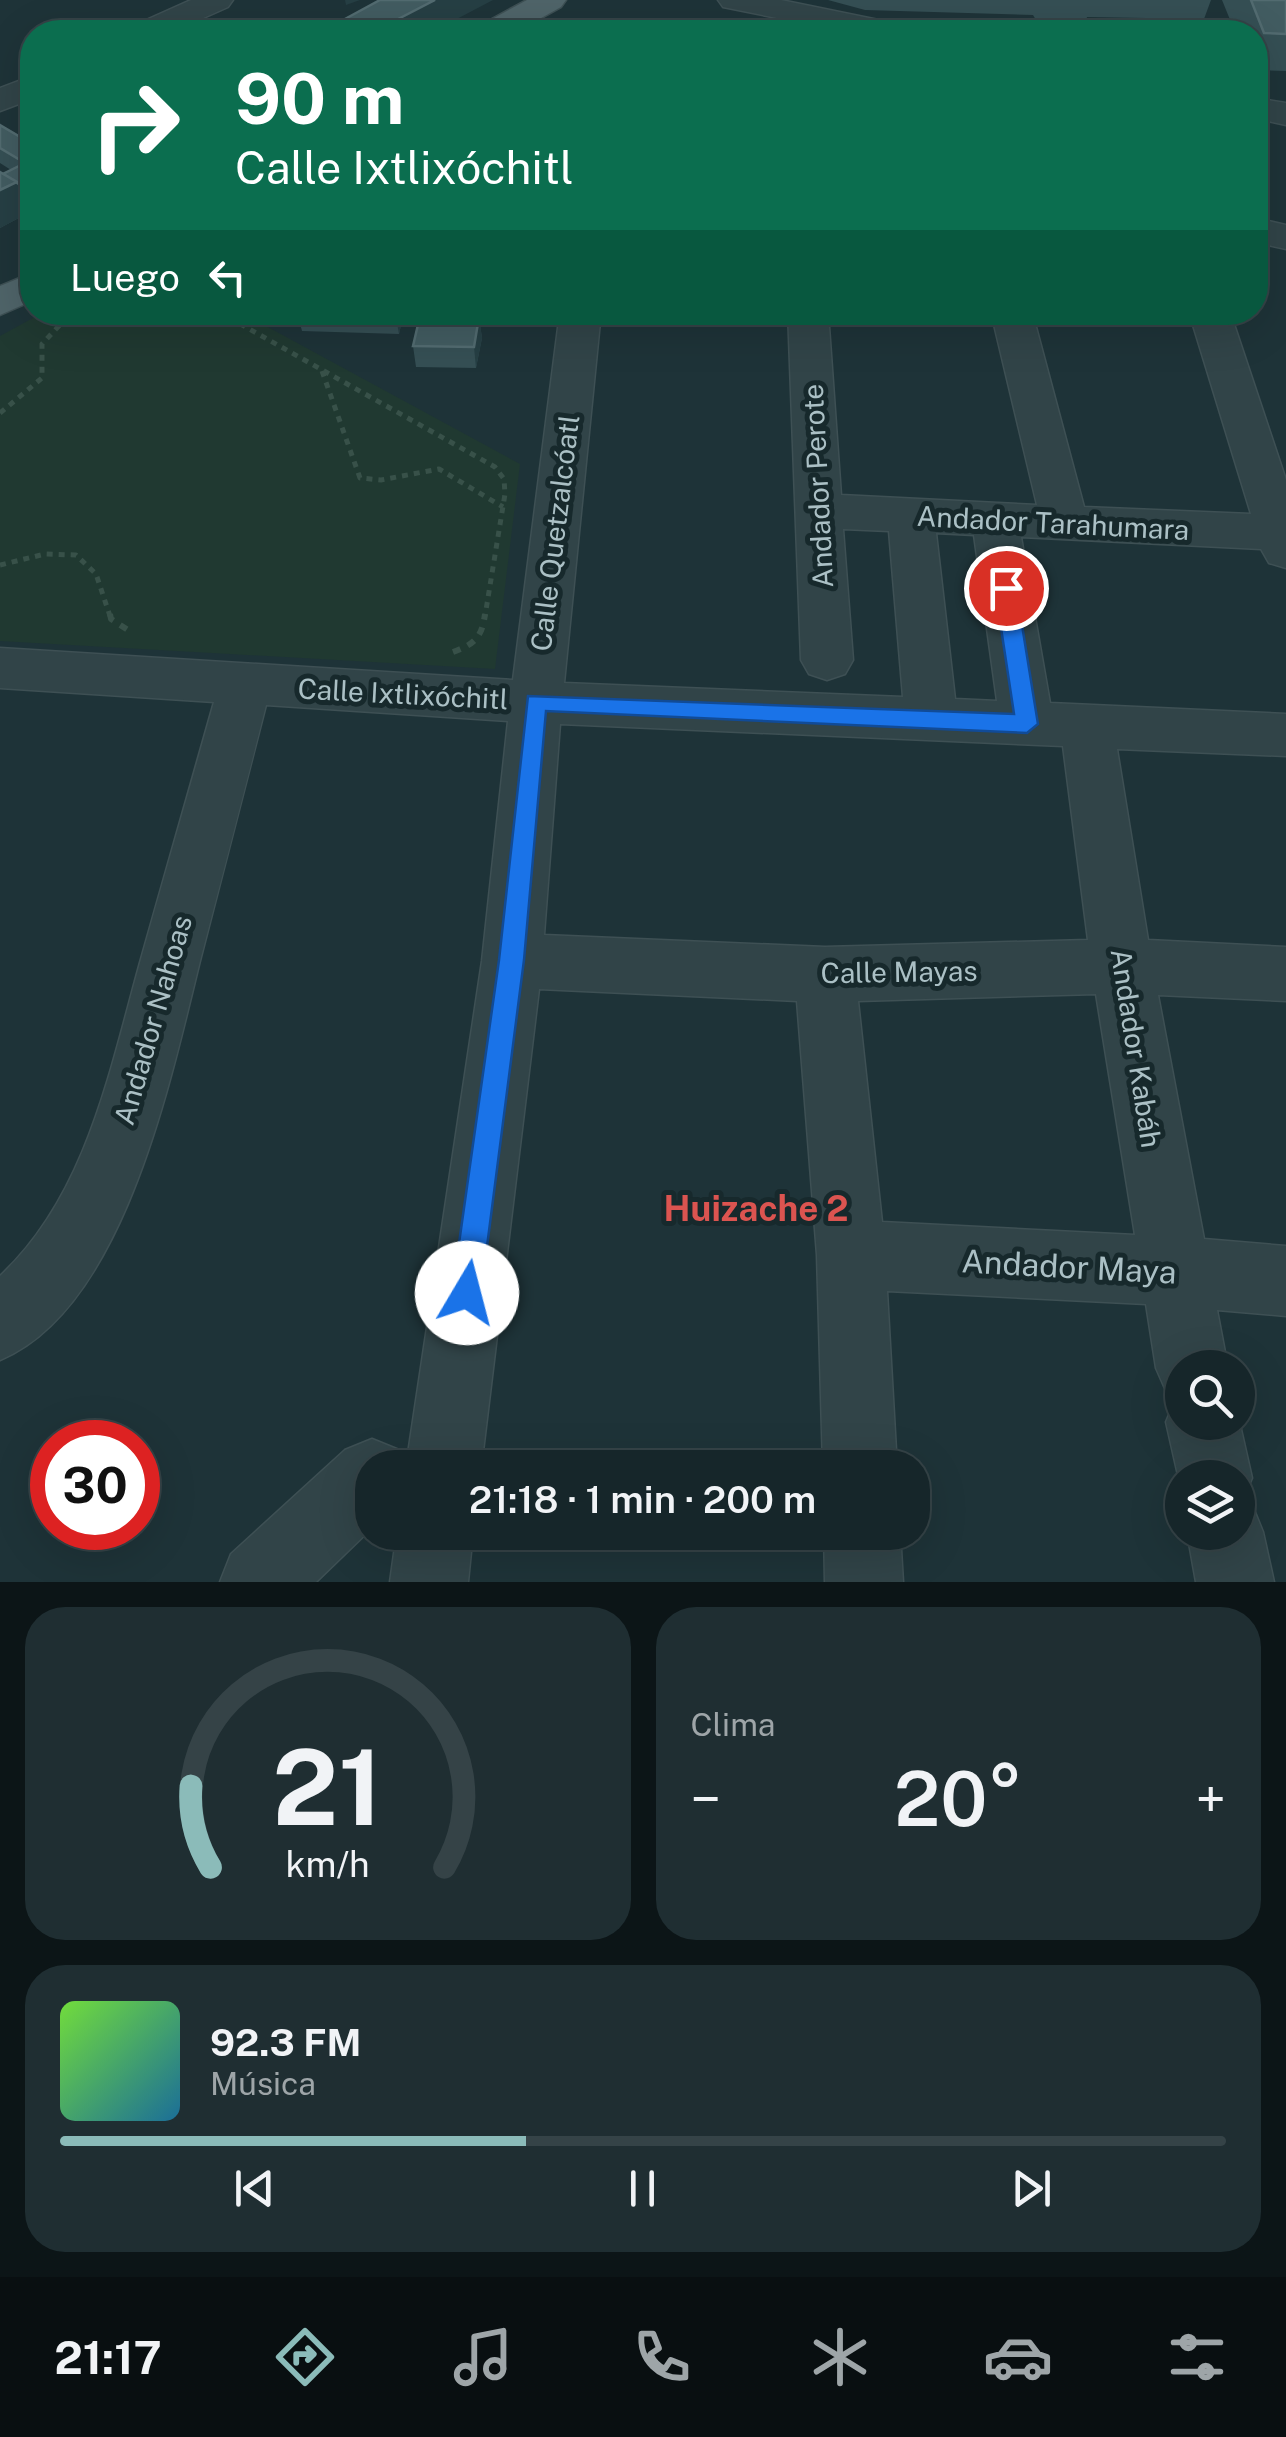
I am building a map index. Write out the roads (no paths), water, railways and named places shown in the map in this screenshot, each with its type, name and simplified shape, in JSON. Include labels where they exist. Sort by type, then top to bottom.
[{"type":"main road","points":[[514,20],[550,0]]},
{"type":"street","points":[[173,20],[217,0]]},
{"type":"street","points":[[734,0],[832,20]]},
{"type":"street","name":"Calle Quetzalcóatl","points":[[448,1436],[512,960],[536,702],[580,325]]},
{"type":"street","name":"Andador Perote","points":[[809,325],[827,660]]},
{"type":"street","points":[[1015,325],[1065,524]]},
{"type":"street","points":[[1214,325],[1284,539]]},
{"type":"street","name":"Andador Tarahumara","points":[[821,512],[1284,539]]},
{"type":"street","points":[[912,516],[930,720]]},
{"type":"street","name":"Andador Kabáh","points":[[995,520],[1057,726],[1122,966],[1188,1350]]},
{"type":"street","name":"Calle Ixtlixóchitl","points":[[0,668],[536,702],[1286,734]]},
{"type":"street","name":"Andador Nahoas","points":[[0,1325],[20,1308],[69,1250],[100,1188],[128,1118],[246,685]]},
{"type":"street","name":"Calle Mayas","points":[[512,960],[824,975],[1122,966],[1286,974]]},
{"type":"street","points":[[824,975],[851,1256],[859,1450]]},
{"type":"street","name":"Andador Maya","points":[[851,1256],[1172,1271],[1286,1281]]},
{"type":"street","points":[[420,1450],[448,1436]]},
{"type":"street","points":[[259,1582],[355,1493]]},
{"type":"street","points":[[428,1582],[432,1550]]},
{"type":"street","points":[[863,1550],[864,1582]]},
{"type":"street","points":[[1229,1550],[1235,1582]]},
{"type":"district","name":"Huizache 2","points":[[756,1209]]}]
